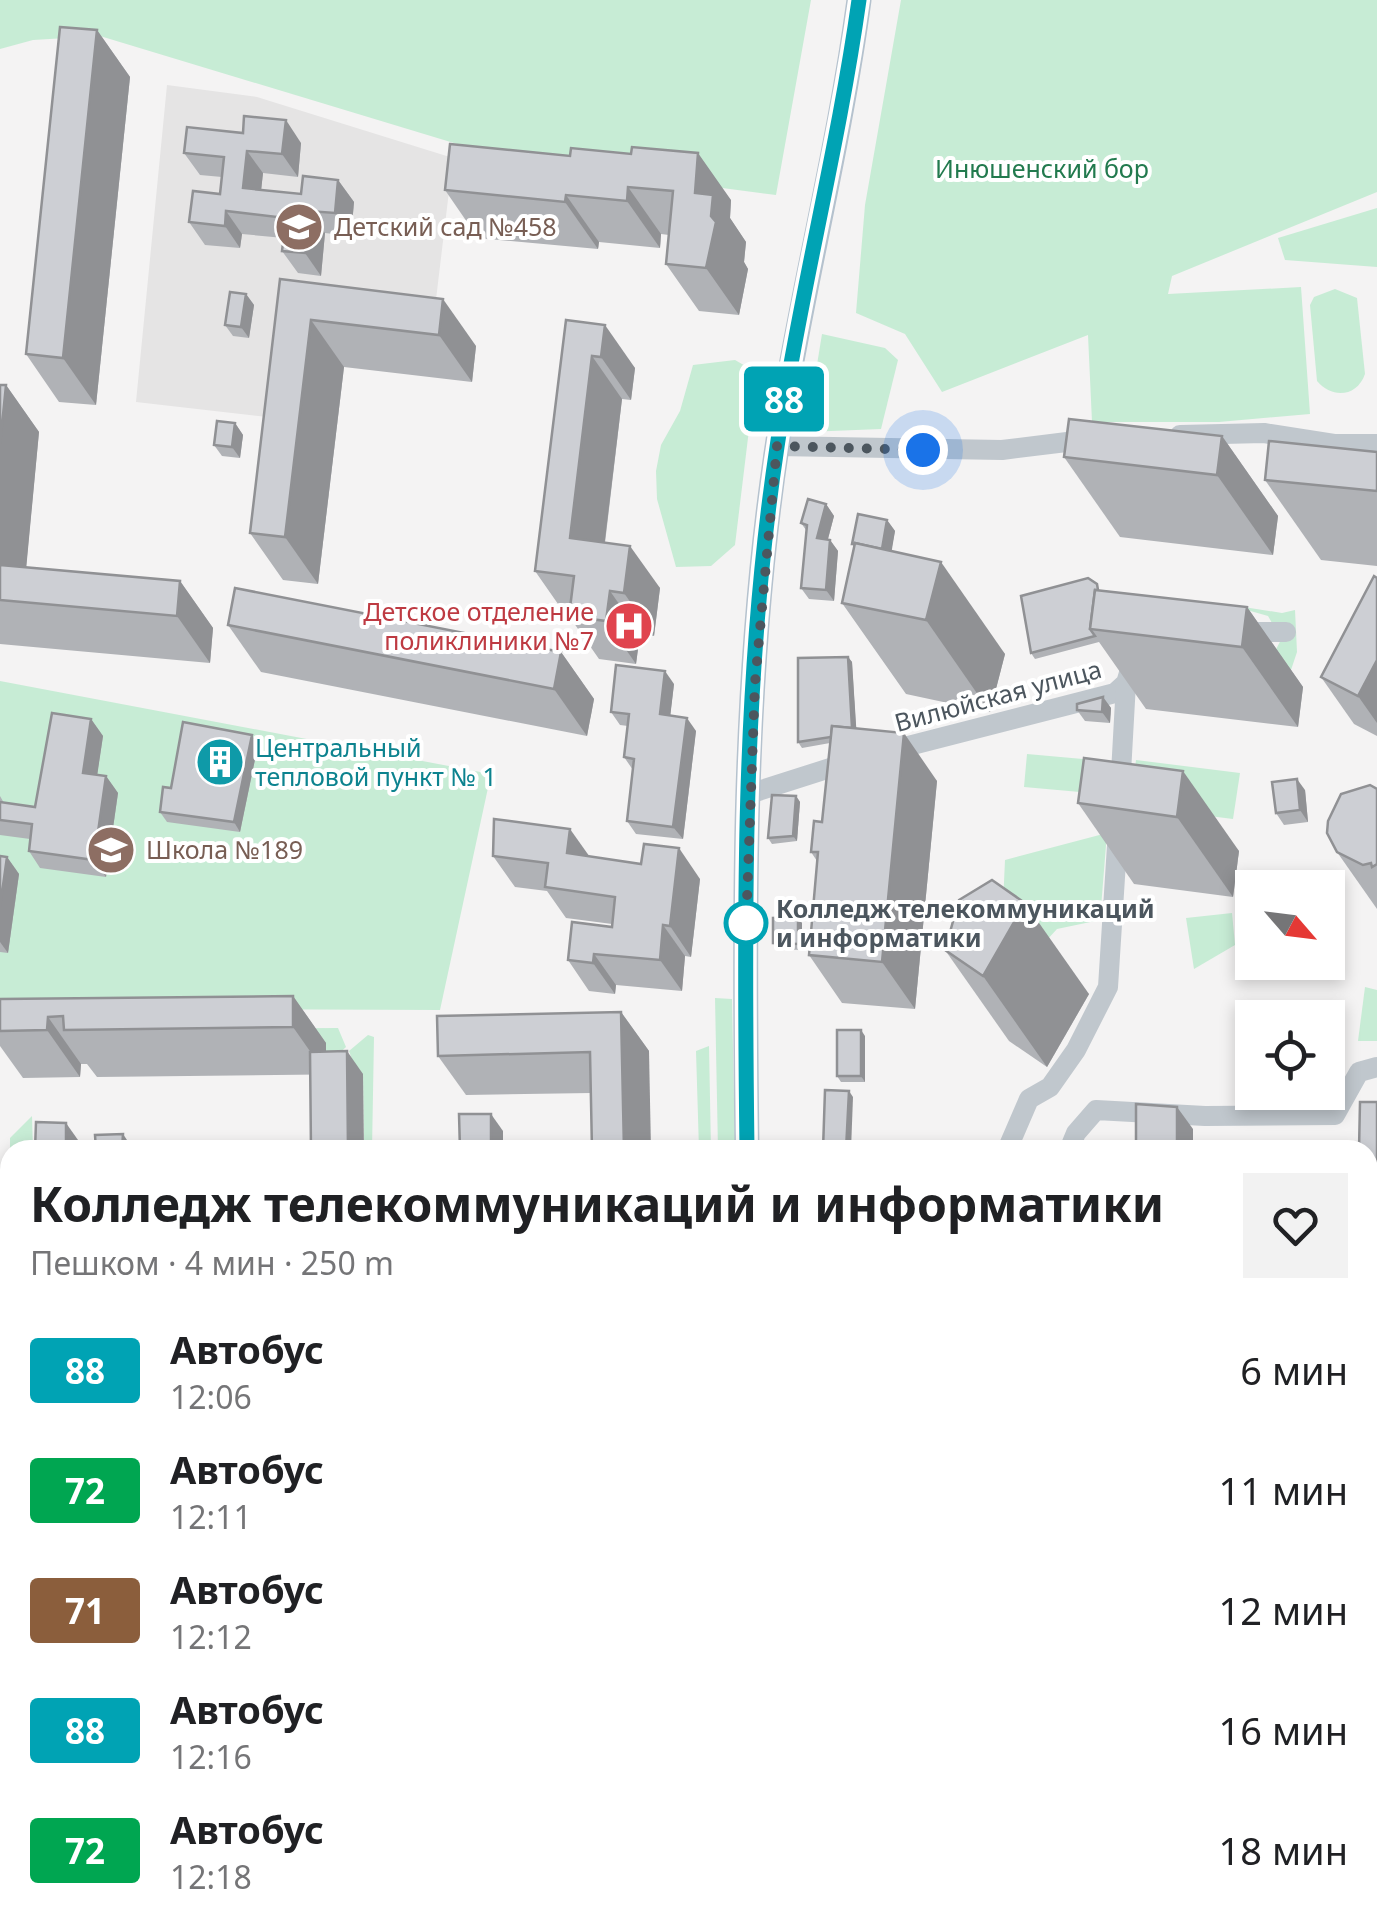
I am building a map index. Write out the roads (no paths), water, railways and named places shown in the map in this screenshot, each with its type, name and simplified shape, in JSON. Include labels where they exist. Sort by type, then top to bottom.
[{"type":"main road","points":[[747,1140],[749,794],[762,580],[777,446],[859,0]]},
{"type":"street","points":[[1164,436],[1264,433],[1377,444]]},
{"type":"street","points":[[777,446],[1002,450],[1113,437]]},
{"type":"street","name":"Вилюйская улица","points":[[749,794],[808,773],[1115,693],[1126,683],[1142,630]]},
{"type":"street","points":[[1219,631],[1286,632]]},
{"type":"street","points":[[1011,1140],[1029,1098],[1050,1087],[1076,1050],[1108,988],[1126,683]]},
{"type":"street","points":[[1073,1140],[1096,1110],[1205,1116],[1335,1115],[1360,1072],[1377,1067]]},
{"type":"place","name":"Детский сад №458","points":[[299,227]]},
{"type":"place","name":"Детское отделение поликлиники №7","points":[[629,626]]},
{"type":"place","name":"Центральный тепловой пункт № 1","points":[[220,762]]},
{"type":"place","name":"Школа №189","points":[[111,850]]},
{"type":"place","name":"Колледж телекоммуникаций и информатики","points":[[746,923]]},
{"type":"park label","name":"Инюшенский бор","points":[[1042,169]]}]
